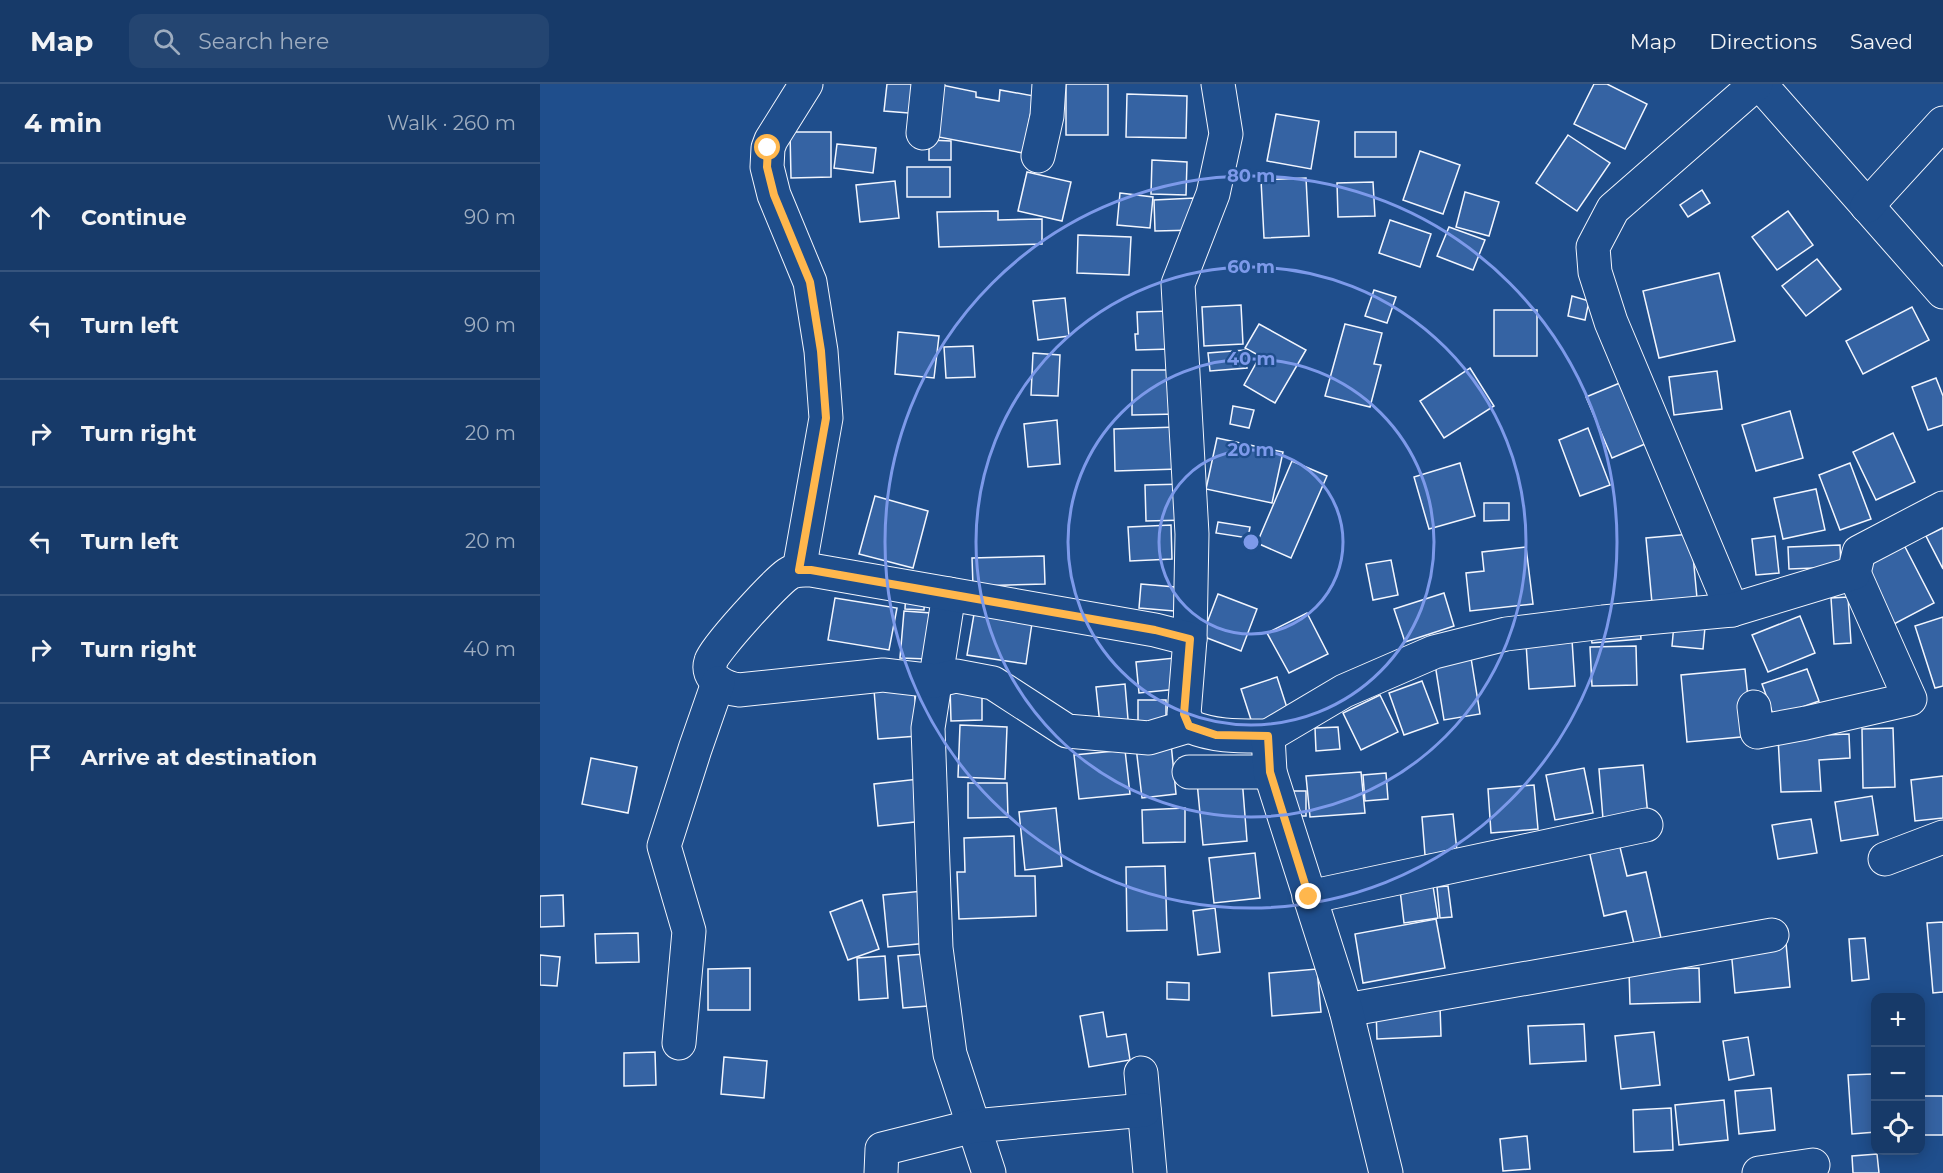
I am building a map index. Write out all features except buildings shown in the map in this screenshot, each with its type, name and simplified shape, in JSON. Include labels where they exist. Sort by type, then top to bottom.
[{"type":"street","points":[[799,570],[826,418],[821,351],[810,282],[774,195],[767,167],[771,140],[806,84]]},
{"type":"street","points":[[923,133],[928,84]]},
{"type":"street","points":[[1038,156],[1047,116],[1049,84]]},
{"type":"street","points":[[1189,726],[1184,714],[1190,639],[1192,534],[1178,284],[1212,195],[1226,134],[1218,84]]},
{"type":"street","points":[[1732,610],[1611,322],[1595,272],[1593,247],[1613,210],[1758,84],[1943,292]]},
{"type":"street","points":[[1867,206],[1943,123]]},
{"type":"street","points":[[1754,707],[1757,732],[1910,699],[1854,573],[1858,552],[1943,508]]},
{"type":"street","points":[[1190,639],[1155,630],[811,570],[799,570],[790,572],[768,591],[711,660],[712,676],[718,683],[729,689],[739,690],[883,675],[935,681],[956,676],[993,683],[1067,731],[1149,738],[1189,726],[1216,735],[1268,736],[1344,691],[1434,652],[1506,634],[1732,610],[1854,573]]},
{"type":"street","points":[[949,594],[928,728],[936,948],[950,1054],[989,1173]]},
{"type":"street","points":[[679,1043],[690,931],[664,846],[718,683]]},
{"type":"street","points":[[1268,736],[1270,772],[1346,1010],[1386,1173]]},
{"type":"street","points":[[1189,772],[1270,772]]},
{"type":"street","points":[[1309,897],[1646,825]]},
{"type":"street","points":[[1885,859],[1943,837]]},
{"type":"street","points":[[1346,1010],[1772,935]]},
{"type":"street","points":[[1141,1073],[1150,1173]]},
{"type":"street","points":[[881,1173],[882,1149],[974,1126],[1144,1110]]},
{"type":"street","points":[[1759,1173],[1813,1164]]},
{"type":"route","points":[[768,148],[767,167],[774,195],[810,282],[821,351],[826,418],[799,570],[811,570],[1155,630],[1190,639],[1184,714],[1189,726],[1216,735],[1268,736],[1270,772],[1309,897]]}]
